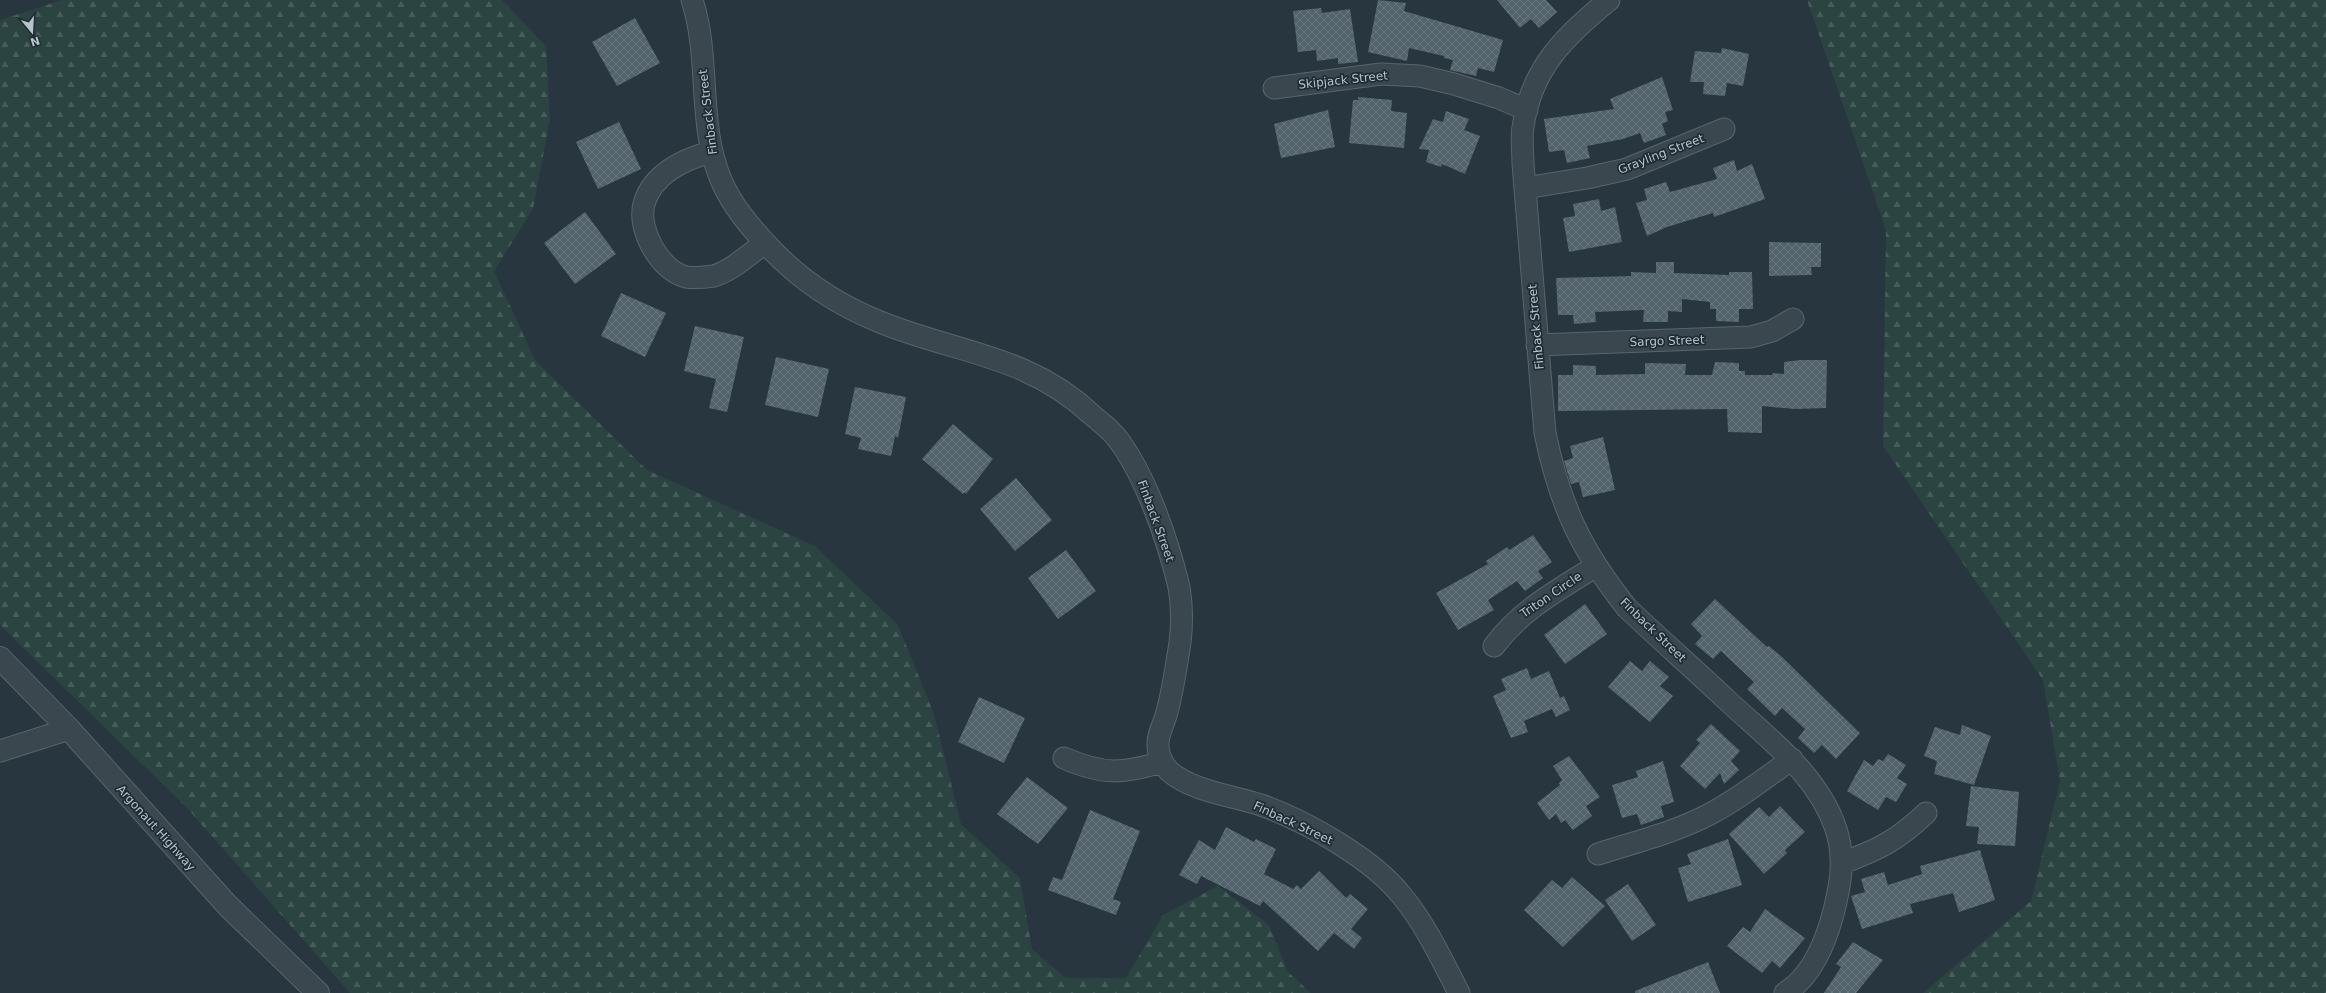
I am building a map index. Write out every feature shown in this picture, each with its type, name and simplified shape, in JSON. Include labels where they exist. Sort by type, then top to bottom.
[{"type":"street","name":"Finback Street","points":[[692,0],[697,15],[702,53],[711,152],[721,182],[739,213],[791,271],[826,296],[880,322],[995,358],[1043,377],[1076,400],[1116,437],[1142,480],[1160,529],[1179,590],[1181,631],[1176,673],[1157,744],[1162,762],[1168,771],[1189,783],[1264,806],[1325,835],[1374,867],[1401,894],[1416,916],[1459,993]]},
{"type":"street","name":"Finback Street","points":[[1609,0],[1578,26],[1541,69],[1532,90],[1523,126],[1525,188],[1545,433],[1554,477],[1573,526],[1596,566],[1627,608],[1792,759],[1819,793],[1836,829],[1842,863],[1841,887],[1828,932],[1816,960],[1796,986],[1785,993]]},
{"type":"street","name":"Skipjack Street","points":[[1274,88],[1381,74],[1420,76],[1454,84],[1499,98],[1527,110]]},
{"type":"street","name":"Grayling Street","points":[[1525,188],[1587,178],[1627,169],[1724,130]]},
{"type":"street","points":[[711,152],[691,158],[668,172],[652,187],[644,204],[644,228],[652,249],[667,265],[686,277],[713,276],[736,264],[765,243]]},
{"type":"street","name":"Sargo Street","points":[[1537,344],[1751,337],[1772,331],[1792,319]]},
{"type":"street","name":"Triton Circle","points":[[1494,646],[1510,626],[1526,610],[1596,566]]},
{"type":"street","name":"Argonaut Highway","points":[[0,658],[69,729],[218,896],[318,993]]},
{"type":"street","points":[[0,751],[69,729]]},
{"type":"street","points":[[1064,758],[1083,766],[1114,772],[1133,771],[1162,762]]},
{"type":"street","points":[[1598,854],[1675,830],[1708,815],[1740,796],[1792,759]]},
{"type":"street","points":[[1842,863],[1889,843],[1906,832],[1926,813]]},
{"type":"green space","points":[[62,0],[502,0],[546,46],[550,119],[533,209],[494,271],[535,360],[647,470],[815,546],[898,625],[934,714],[961,824],[1020,878],[1032,949],[1066,978],[1126,978],[1163,915],[1218,886],[1269,925],[1288,972],[1311,993],[350,993],[187,808],[0,625],[0,20]]},
{"type":"green space","points":[[1807,0],[2326,0],[2326,993],[1923,993],[2031,901],[2060,781],[2043,680],[1883,446],[1886,230]]},
{"type":"building","points":[[1378,0],[1406,3],[1404,11],[1503,40],[1494,72],[1478,68],[1476,76],[1450,70],[1453,60],[1444,58],[1444,56],[1409,48],[1407,61],[1368,52]]},
{"type":"building","points":[[1497,0],[1546,0],[1557,12],[1539,28],[1531,19],[1520,28]]},
{"type":"building","points":[[1321,8],[1322,13],[1350,9],[1358,62],[1338,64],[1338,58],[1317,61],[1316,50],[1298,52],[1293,11]]},
{"type":"building","points":[[635,18],[660,63],[617,86],[592,42]]},
{"type":"building","points":[[1722,48],[1749,54],[1743,86],[1727,83],[1725,96],[1703,94],[1704,82],[1690,82],[1695,51],[1721,53]]},
{"type":"building","points":[[1662,77],[1673,110],[1665,112],[1668,121],[1662,124],[1666,135],[1644,143],[1640,133],[1623,139],[1587,146],[1590,158],[1567,163],[1564,150],[1549,152],[1544,119],[1614,109],[1610,99]]},
{"type":"building","points":[[1358,97],[1392,100],[1391,111],[1407,113],[1404,148],[1349,143],[1353,100],[1358,100]]},
{"type":"building","points":[[1328,110],[1335,147],[1281,158],[1274,124]]},
{"type":"building","points":[[1446,111],[1469,119],[1464,130],[1480,136],[1465,174],[1442,164],[1441,167],[1426,162],[1429,150],[1419,149],[1433,119],[1443,122]]},
{"type":"building","points":[[619,122],[641,169],[598,189],[576,142]]},
{"type":"building","points":[[1734,160],[1737,171],[1752,164],[1765,199],[1714,217],[1713,213],[1667,227],[1647,236],[1636,203],[1647,200],[1644,189],[1666,182],[1670,192],[1717,179],[1713,168]]},
{"type":"building","points":[[1599,199],[1601,211],[1615,207],[1622,242],[1569,252],[1563,218],[1575,216],[1573,204]]},
{"type":"building","points":[[585,212],[616,254],[575,284],[544,243]]},
{"type":"building","points":[[1769,242],[1821,243],[1821,267],[1811,267],[1812,275],[1769,276]]},
{"type":"building","points":[[1656,262],[1674,262],[1674,273],[1729,275],[1729,272],[1752,272],[1753,309],[1739,309],[1739,322],[1716,321],[1716,309],[1710,309],[1710,302],[1682,299],[1682,312],[1668,311],[1668,322],[1643,322],[1644,310],[1595,312],[1596,322],[1574,324],[1573,315],[1558,315],[1556,278],[1631,276],[1631,272],[1656,273]]},
{"type":"building","points":[[621,293],[666,313],[645,357],[601,336]]},
{"type":"building","points":[[695,326],[744,337],[727,412],[709,408],[716,379],[684,371]]},
{"type":"building","points":[[776,357],[829,369],[818,417],[765,405]]},
{"type":"building","points":[[1800,360],[1827,360],[1826,408],[1795,409],[1762,406],[1762,433],[1728,432],[1727,409],[1558,411],[1558,375],[1573,375],[1573,365],[1596,366],[1596,375],[1645,374],[1645,363],[1686,364],[1685,375],[1712,375],[1715,362],[1739,363],[1739,371],[1745,371],[1745,375],[1772,375],[1773,373],[1784,374],[1784,362]]},
{"type":"building","points":[[855,387],[906,397],[898,438],[895,436],[891,456],[858,449],[861,438],[845,434]]},
{"type":"building","points":[[953,424],[993,459],[966,494],[965,492],[963,494],[922,459]]},
{"type":"building","points":[[1603,437],[1615,490],[1583,497],[1579,482],[1571,484],[1564,461],[1573,458],[1570,446]]},
{"type":"building","points":[[1016,478],[1052,520],[1015,551],[980,509]]},
{"type":"building","points":[[1533,535],[1552,562],[1538,571],[1543,578],[1525,591],[1517,581],[1488,600],[1494,610],[1458,630],[1436,593],[1488,564],[1486,561],[1507,547],[1509,550]]},
{"type":"building","points":[[1066,550],[1096,591],[1058,619],[1028,578]]},
{"type":"building","points":[[1715,599],[1767,647],[1769,646],[1782,657],[1860,733],[1836,759],[1822,745],[1814,753],[1798,738],[1805,729],[1782,708],[1775,716],[1747,689],[1754,682],[1721,651],[1713,659],[1695,644],[1702,636],[1691,624]]},
{"type":"building","points":[[1585,604],[1607,634],[1565,664],[1544,635]]},
{"type":"building","points":[[1630,661],[1642,671],[1650,661],[1669,677],[1660,686],[1673,696],[1650,722],[1608,687]]},
{"type":"building","points":[[1527,668],[1531,679],[1549,671],[1560,698],[1564,696],[1570,710],[1556,717],[1552,709],[1524,721],[1528,732],[1511,738],[1493,696],[1506,690],[1501,679]]},
{"type":"building","points":[[979,697],[1025,718],[1004,763],[958,742]]},
{"type":"building","points":[[1711,724],[1740,751],[1731,761],[1739,770],[1724,784],[1720,773],[1705,789],[1680,766],[1700,743],[1696,740]]},
{"type":"building","points":[[1962,725],[1991,736],[1974,785],[1934,774],[1937,761],[1924,756],[1935,727],[1960,735]]},
{"type":"building","points":[[1888,754],[1906,765],[1897,778],[1907,784],[1896,802],[1886,797],[1878,810],[1847,791],[1864,760],[1873,766],[1878,759],[1883,761]]},
{"type":"building","points":[[1569,756],[1600,797],[1586,806],[1592,816],[1573,830],[1565,820],[1561,823],[1556,814],[1549,820],[1537,803],[1560,785],[1559,783],[1562,780],[1553,766]]},
{"type":"building","points":[[1663,761],[1674,802],[1661,806],[1664,817],[1641,825],[1637,814],[1622,818],[1612,785],[1638,777],[1636,771]]},
{"type":"building","points":[[1027,777],[1068,808],[1038,844],[997,814]]},
{"type":"building","points":[[1971,786],[2019,792],[2015,846],[1977,844],[1979,827],[1966,826]]},
{"type":"building","points":[[1780,806],[1805,832],[1785,850],[1787,853],[1764,874],[1729,834],[1759,807],[1769,817]]},
{"type":"building","points":[[1090,810],[1140,831],[1113,899],[1121,902],[1116,915],[1048,890],[1053,877],[1062,880]]},
{"type":"building","points":[[1226,827],[1254,842],[1256,839],[1276,849],[1264,874],[1293,889],[1297,885],[1301,889],[1319,871],[1346,898],[1350,894],[1368,909],[1351,929],[1362,938],[1354,949],[1334,933],[1318,951],[1263,901],[1260,906],[1201,876],[1197,884],[1179,875],[1199,840],[1215,850]]},
{"type":"building","points":[[1728,839],[1742,885],[1688,902],[1678,868],[1691,864],[1687,854]]},
{"type":"building","points":[[1980,850],[1995,900],[1959,912],[1953,893],[1910,904],[1913,913],[1862,929],[1851,896],[1865,892],[1861,879],[1884,872],[1888,885],[1922,874],[1920,866]]},
{"type":"building","points":[[1572,877],[1605,906],[1563,947],[1524,910],[1552,880],[1562,888]]},
{"type":"building","points":[[1628,884],[1656,925],[1632,941],[1605,900]]},
{"type":"building","points":[[1765,909],[1805,938],[1780,968],[1772,961],[1762,973],[1727,946],[1743,927],[1750,932]]},
{"type":"building","points":[[1853,942],[1883,960],[1856,993],[1824,993],[1841,967],[1836,964]]},
{"type":"building","points":[[1708,962],[1720,993],[1635,993],[1635,991]]}]
